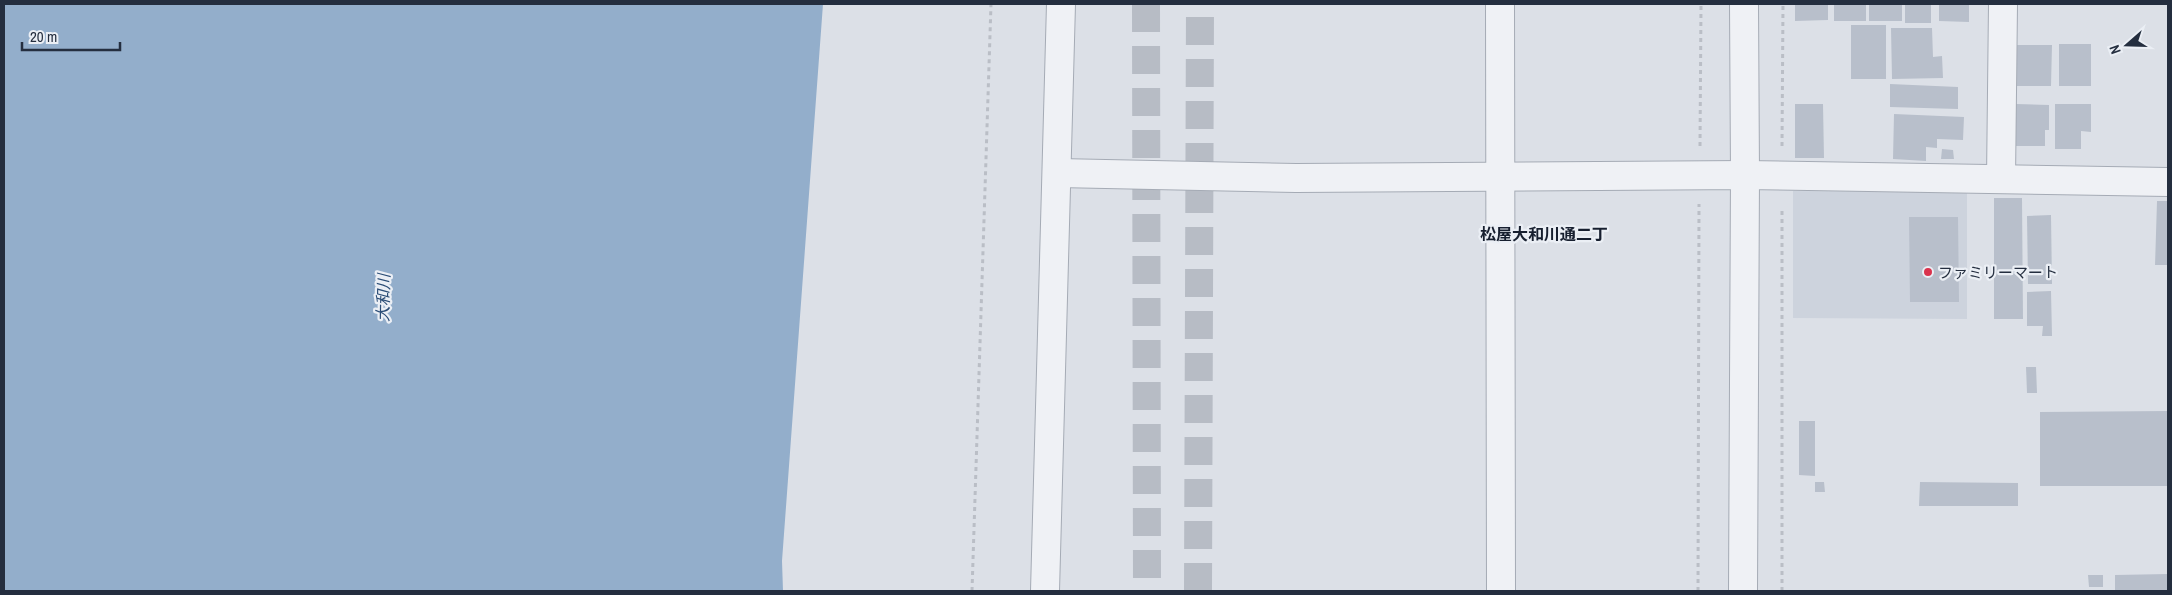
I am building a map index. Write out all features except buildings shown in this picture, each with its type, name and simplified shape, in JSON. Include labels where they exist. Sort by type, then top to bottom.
[{"type":"street","points":[[1044,591],[1058,173],[1061,4]]},
{"type":"street","points":[[1500,4],[1501,591]]},
{"type":"street","points":[[1743,591],[1744,4]]},
{"type":"street","points":[[2002,179],[2003,4]]},
{"type":"street","points":[[1058,173],[1296,178],[1745,175],[2168,182]]},
{"type":"path","points":[[972,591],[992,4]]},
{"type":"path","points":[[1698,591],[1701,4]]},
{"type":"path","points":[[1782,591],[1783,4]]},
{"type":"shaded area","points":[[1793,191],[1967,192],[1967,319],[1793,318]]},
{"type":"water","name":"大和川","points":[[4,4],[823,4],[782,561],[783,591],[4,591]]},
{"type":"tunnel","points":[[1146,4],[1147,591]]},
{"type":"tunnel","points":[[1198,591],[1200,4]]},
{"type":"place","name":"ファミリーマート","points":[[1928,272]]},
{"type":"district","name":"松屋大和川通二丁","points":[[1544,234]]}]
